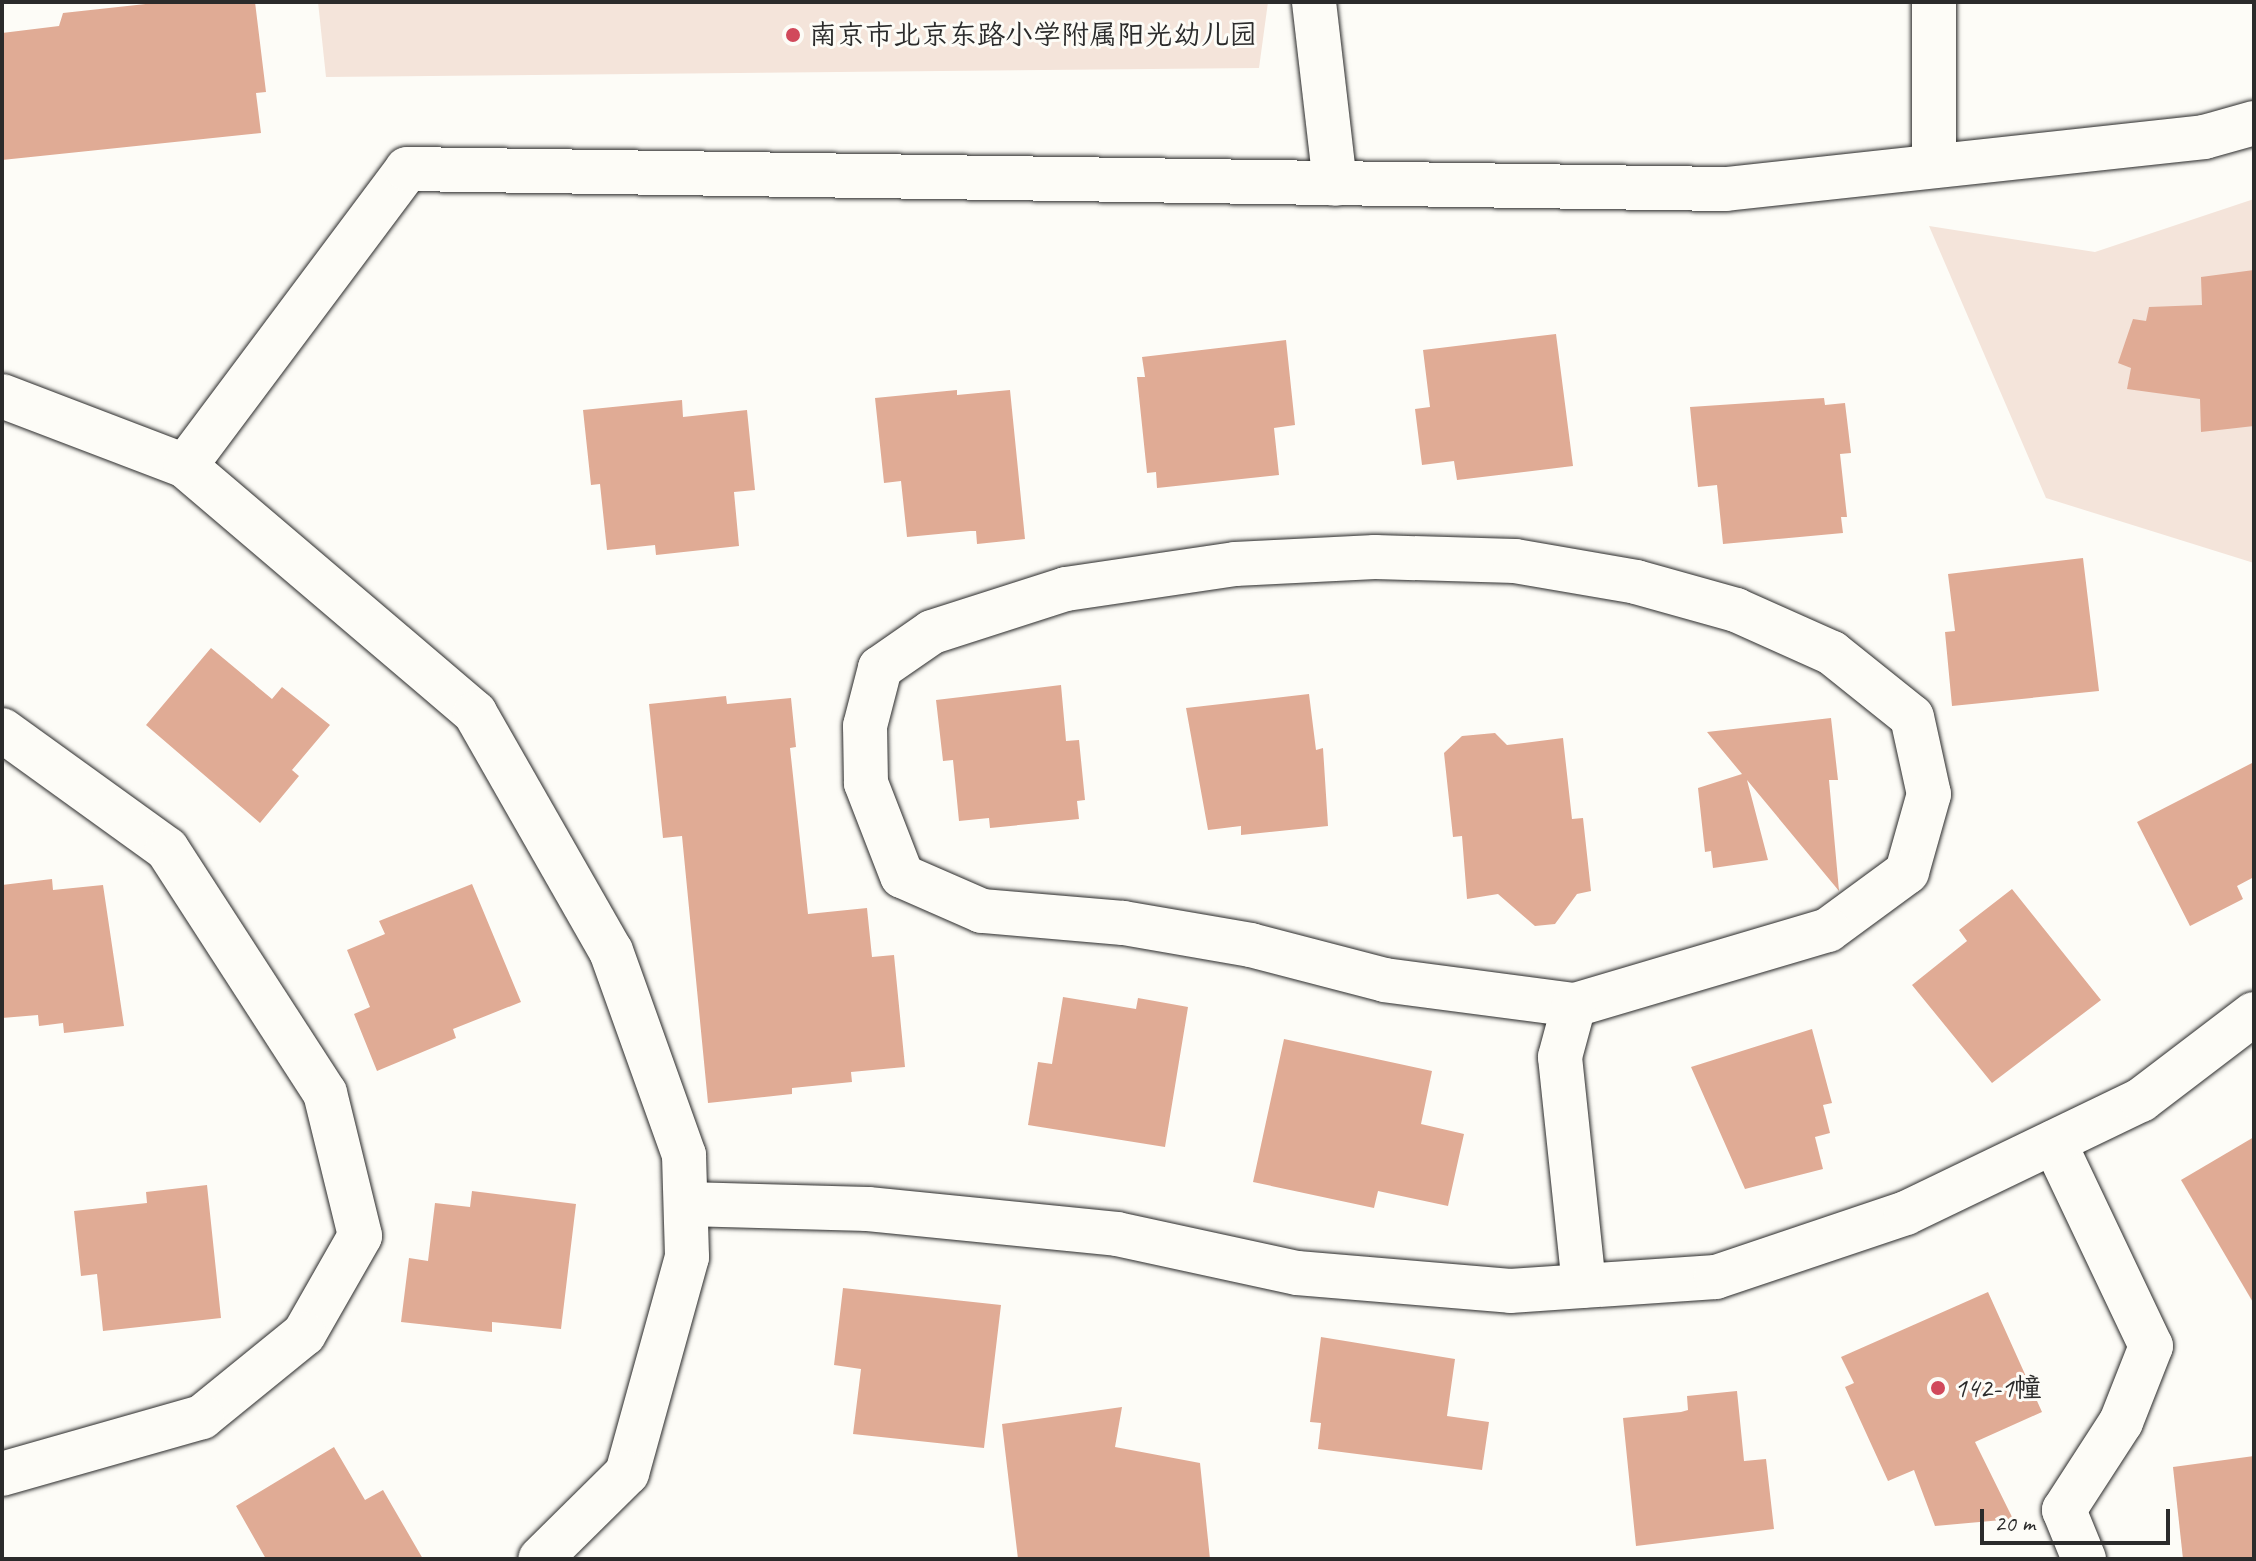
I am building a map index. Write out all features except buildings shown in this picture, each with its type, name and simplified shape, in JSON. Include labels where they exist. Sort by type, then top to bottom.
[{"type":"street","points":[[1314,2],[1335,184]]},
{"type":"street","points":[[1934,2],[1934,166]]},
{"type":"street","points":[[185,466],[407,169],[1726,189],[2204,137],[2254,123]]},
{"type":"street","points":[[2,396],[185,466],[475,713],[611,951],[684,1155],[687,1257],[627,1473],[540,1559]]},
{"type":"street","points":[[1375,557],[1515,561],[1636,582],[1736,610],[1832,653],[1912,717],[1929,794],[1907,872],[1828,930],[1574,1005],[1385,980],[1251,945],[1123,923],[982,911],[902,876],[866,783],[865,726],[880,668],[932,632],[1066,589],[1235,564],[1375,557]]},
{"type":"street","points":[[2,730],[167,849],[325,1093],[360,1236],[304,1334],[202,1417],[2,1474]]},
{"type":"street","points":[[1574,1005],[1560,1057],[1584,1286]]},
{"type":"street","points":[[686,1204],[868,1209],[1117,1234],[1313,1274],[1510,1291],[1716,1277],[1906,1213],[2141,1100],[2254,1014]]},
{"type":"street","points":[[2054,1142],[2151,1346],[2121,1422],[2064,1510],[2084,1559]]},
{"type":"shaded area","name":"南京市北京东路小学附属阳光幼儿园","points":[[318,2],[1268,2],[1259,68],[326,77]]},
{"type":"shaded area","points":[[2254,199],[2254,563],[2046,498],[1929,226],[2095,252]]},
{"type":"place","name":"南京市北京东路小学附属阳光幼儿园","points":[[793,35]]},
{"type":"place","name":"142-1幢","points":[[1938,1388]]}]
